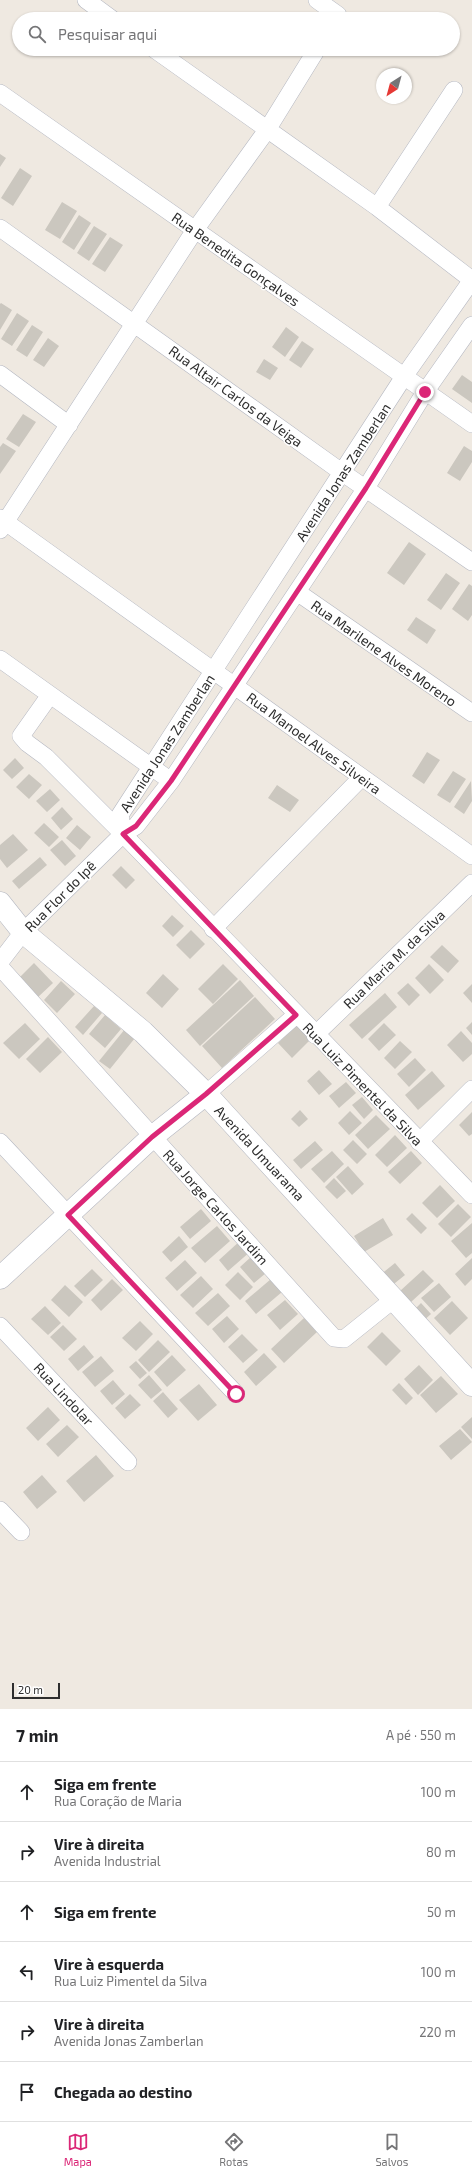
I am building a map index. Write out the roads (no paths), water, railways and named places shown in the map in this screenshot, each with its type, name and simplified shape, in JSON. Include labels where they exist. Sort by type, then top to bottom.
[{"type":"street","points":[[86,0],[102,12]]},
{"type":"street","points":[[317,0],[334,12]]},
{"type":"street","points":[[164,56],[377,207],[472,280]]},
{"type":"street","points":[[2,523],[69,425],[195,230],[267,130],[313,56]]},
{"type":"street","points":[[377,207],[454,90]]},
{"type":"street","name":"Rua Benedita Gonçalves","points":[[0,93],[403,378],[472,424]]},
{"type":"street","name":"Rua Altair Carlos da Veiga","points":[[0,228],[135,323],[342,473],[472,562]]},
{"type":"street","name":"Avenida Jonas Zamberlan","points":[[472,280],[403,378],[214,671],[150,767],[120,815],[123,834],[136,826],[171,781],[366,488],[425,392],[472,325]]},
{"type":"street","points":[[0,374],[69,425]]},
{"type":"street","name":"Rua Manoel Alves Silveira","points":[[2,523],[214,671],[472,856]]},
{"type":"street","name":"Rua Marilene Alves Moreno","points":[[297,592],[472,713]]},
{"type":"street","points":[[0,659],[171,781]]},
{"type":"street","name":"Rua Luiz Pimentel da Silva","points":[[50,695],[21,736],[26,743],[46,757],[123,834],[315,1035],[472,1195]]},
{"type":"street","points":[[213,929],[362,777]]},
{"type":"street","name":"Rua Flor do Ipê","points":[[0,962],[23,932],[123,834]]},
{"type":"street","name":"Rua Maria M. da Silva","points":[[315,1035],[472,883]]},
{"type":"street","name":"Avenida Umuarama","points":[[0,903],[23,932],[143,1032],[206,1094],[472,1385]]},
{"type":"street","name":"Rua Jorge Carlos Jardim","points":[[0,967],[334,1338],[344,1339],[394,1299]]},
{"type":"street","points":[[0,1278],[152,1137],[206,1094],[296,1015]]},
{"type":"street","points":[[419,1142],[472,1088]]},
{"type":"street","points":[[0,1142],[236,1394]]},
{"type":"street","name":"Rua Lindolar","points":[[0,1326],[128,1462]]},
{"type":"street","points":[[0,1510],[21,1532]]}]
